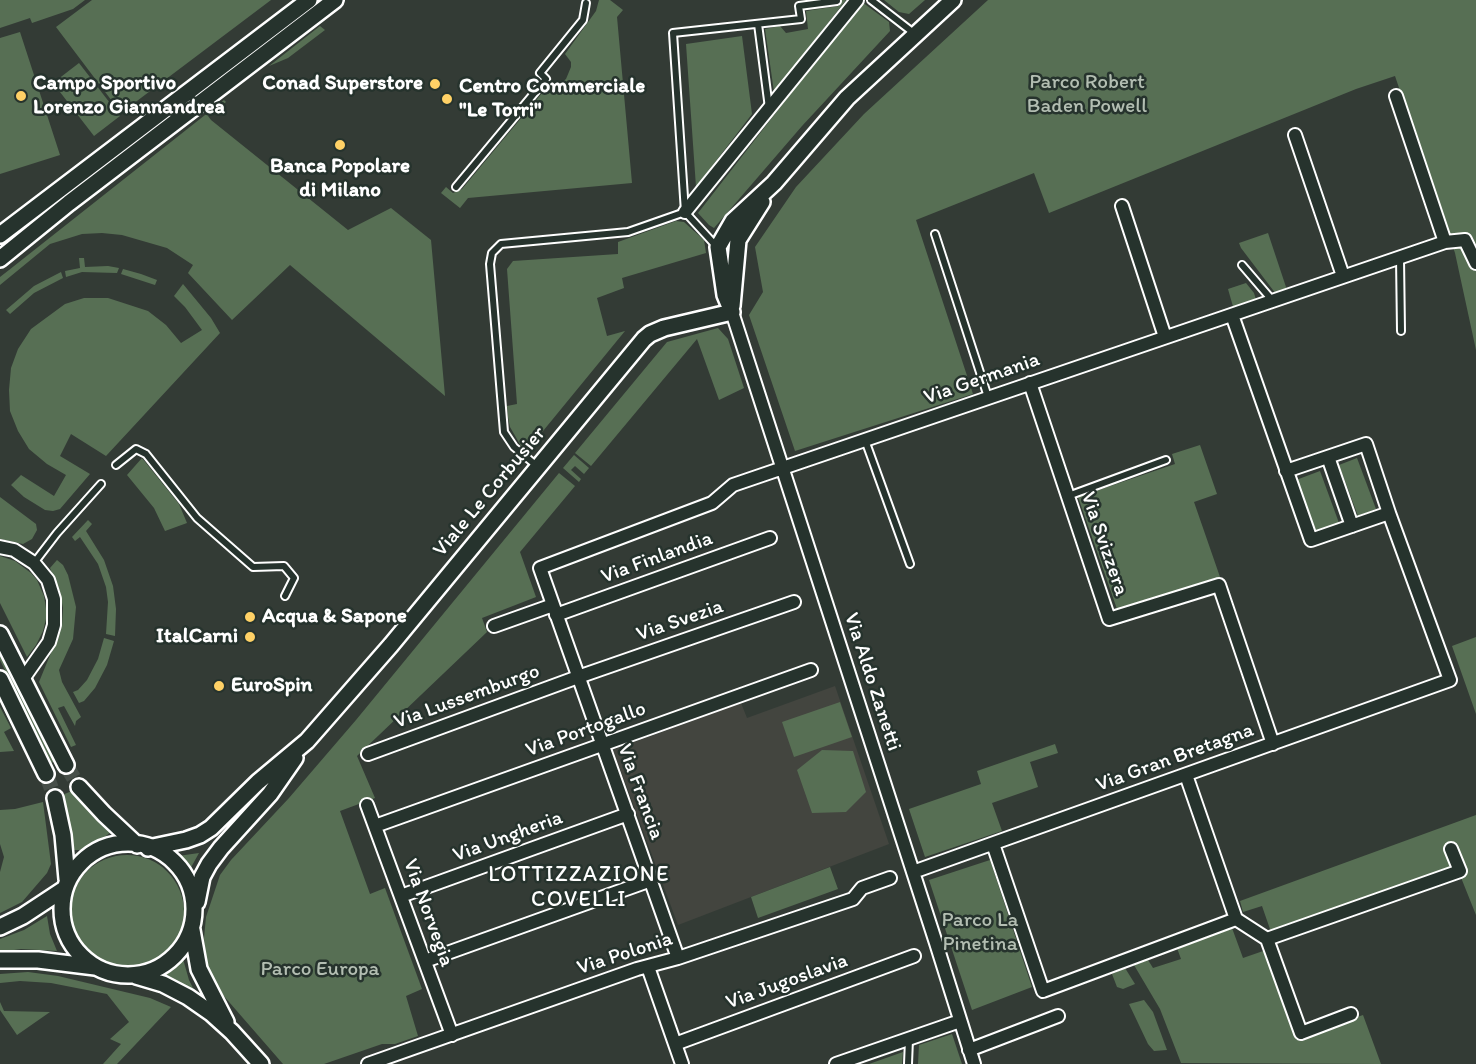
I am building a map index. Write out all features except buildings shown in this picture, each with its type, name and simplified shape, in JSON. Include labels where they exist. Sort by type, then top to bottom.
[{"type":"street","points":[[0,235],[309,0]]},
{"type":"street","points":[[0,260],[69,203],[335,0]]},
{"type":"street","points":[[685,213],[857,0]]},
{"type":"street","points":[[732,312],[725,295],[718,247],[733,220],[774,183],[847,98],[953,0]]},
{"type":"street","points":[[1396,96],[1445,242],[1465,240],[1476,263]]},
{"type":"street","points":[[1295,135],[1343,276]]},
{"type":"street","points":[[732,312],[738,240],[774,183]]},
{"type":"street","points":[[1122,206],[1165,338]]},
{"type":"street","name":"Via Germania","points":[[540,568],[712,503],[733,485],[1445,242]]},
{"type":"street","name":"Viale Le Corbusier","points":[[195,907],[202,877],[209,864],[270,794],[308,741],[392,645],[650,334],[664,328],[732,312]]},
{"type":"street","name":"Via Aldo Zanetti","points":[[732,312],[974,1064]]},
{"type":"street","points":[[1232,315],[1286,471],[1311,540],[1389,513],[1366,444],[1286,471]]},
{"type":"street","name":"Via Svizzera","points":[[1030,383],[1109,619],[1219,585],[1273,744]]},
{"type":"street","points":[[1328,457],[1352,526]]},
{"type":"street","name":"Via Gran Bretagna","points":[[913,872],[1450,680],[1389,513]]},
{"type":"street","name":"Via Finlandia","points":[[555,610],[770,538]]},
{"type":"street","points":[[0,546],[25,556],[34,563],[48,580],[54,599],[55,616],[49,642],[22,679]]},
{"type":"street","name":"Via Francia","points":[[540,568],[678,958]]},
{"type":"street","name":"Via Svezia","points":[[578,677],[794,602]]},
{"type":"street","points":[[494,626],[555,610]]},
{"type":"street","points":[[0,634],[66,765]]},
{"type":"street","name":"Via Portogallo","points":[[375,826],[811,670]]},
{"type":"street","name":"Via Lussemburgo","points":[[368,754],[578,677]]},
{"type":"street","points":[[1,683],[46,774]]},
{"type":"street","name":"Viale Le Corbusier","points":[[143,847],[200,836],[212,828],[258,782],[308,741]]},
{"type":"street","points":[[1186,775],[1236,918],[1267,939],[1301,1033],[1352,1014]]},
{"type":"street","points":[[80,787],[104,814],[143,847]]},
{"type":"street","points":[[55,798],[63,835],[65,884],[62,920],[68,939],[80,955],[95,967]]},
{"type":"street","name":"Via Norvegia","points":[[367,805],[452,1035]]},
{"type":"street","name":"Via Ungheria","points":[[401,896],[628,814]]},
{"type":"street","points":[[0,927],[23,916],[65,884],[77,866],[90,853],[107,845],[126,842],[164,852],[181,867],[191,886],[195,907],[192,930],[199,969],[232,1032]]},
{"type":"street","points":[[993,844],[1043,991],[1236,918]]},
{"type":"street","points":[[1267,939],[1460,871],[1451,849]]},
{"type":"street","name":"Via Polonia","points":[[368,1064],[648,967],[854,899],[862,888],[890,878]]},
{"type":"street","points":[[425,961],[651,880]]},
{"type":"street","points":[[136,976],[164,966],[181,951],[192,930]]},
{"type":"street","name":"Via Jugoslavia","points":[[675,1044],[914,956]]},
{"type":"street","points":[[0,960],[38,960],[95,967],[107,972],[136,976],[163,984],[188,997],[211,1013],[261,1064]]},
{"type":"street","points":[[648,967],[682,1064]]},
{"type":"street","points":[[969,1050],[1058,1016]]},
{"type":"street","points":[[836,1064],[960,1021]]},
{"type":"lane","points":[[871,0],[915,34]]},
{"type":"lane","points":[[718,247],[685,213],[673,33],[801,19],[799,6],[837,1]]},
{"type":"lane","points":[[456,187],[546,79],[540,73],[583,20],[586,3]]},
{"type":"lane","points":[[758,24],[769,109]]},
{"type":"lane","points":[[538,467],[514,447],[504,432],[490,264],[492,253],[501,244],[628,232],[685,213]]},
{"type":"lane","points":[[935,234],[988,397]]},
{"type":"lane","points":[[1400,257],[1401,331]]},
{"type":"lane","points":[[1242,265],[1273,301]]},
{"type":"lane","points":[[865,440],[910,564]]},
{"type":"lane","points":[[116,465],[136,449],[146,454],[197,518],[253,567],[284,566],[294,578],[285,596]]},
{"type":"lane","points":[[1068,496],[1166,460]]},
{"type":"lane","points":[[34,563],[57,533],[101,484]]},
{"type":"lane","points":[[908,1064],[909,1039]]},
{"type":"shaded area","points":[[835,686],[889,844],[678,925],[613,750],[741,703],[747,718]]},
{"type":"green space","points":[[0,0],[85,0],[73,9],[32,23],[30,18],[0,28]]},
{"type":"green space","points":[[92,0],[271,0],[121,113],[56,27]]},
{"type":"green space","points":[[599,0],[610,0],[623,10],[617,17],[632,183],[468,198],[460,208],[441,193],[446,187],[453,193],[462,189],[547,87],[566,79],[571,62],[565,54],[596,11]]},
{"type":"green space","points":[[839,0],[846,0],[774,92],[765,29],[780,26],[786,33],[808,29],[806,11],[839,6]]},
{"type":"green space","points":[[884,0],[925,0],[909,14],[899,12]]},
{"type":"green space","name":"Parco Robert Baden Powell","points":[[988,0],[1476,0],[1476,350],[1455,253],[1395,76],[1356,89],[1049,213],[1034,173],[916,220],[973,394],[795,451],[749,315],[763,292],[755,247],[796,187],[864,114]]},
{"type":"green space","points":[[862,2],[889,22],[890,31],[802,126],[714,228],[709,225],[698,213]]},
{"type":"green space","points":[[320,26],[325,30],[288,58],[269,66]]},
{"type":"green space","name":"Campo Sportivo Lorenzo Giannandrea","points":[[20,32],[60,155],[0,174],[0,38]]},
{"type":"green space","points":[[742,36],[752,114],[696,187],[686,44]]},
{"type":"green space","points":[[79,63],[120,116],[94,136],[53,83]]},
{"type":"green space","points":[[224,100],[226,102],[208,116],[211,120],[348,230],[391,208],[431,240],[445,396],[290,265],[232,320],[188,273],[193,265],[167,248],[122,235],[82,234],[50,244],[0,285],[0,277]]},
{"type":"green space","points":[[676,221],[684,222],[704,240],[706,253],[622,278],[624,288],[597,298],[607,336],[625,331],[525,453],[510,427],[508,417],[507,406],[517,404],[507,269],[513,261],[618,254],[618,242]]},
{"type":"green space","points":[[1268,233],[1287,290],[1276,294],[1239,243]]},
{"type":"green space","points":[[79,258],[84,258],[85,267],[119,268],[117,273],[82,272],[66,277],[65,271],[80,268]]},
{"type":"green space","points":[[123,269],[157,280],[155,285],[121,274]]},
{"type":"green space","points":[[61,272],[63,278],[34,293],[10,314],[6,310],[34,286]]},
{"type":"green space","points":[[1246,283],[1254,293],[1257,303],[1234,310],[1228,289]]},
{"type":"green space","points":[[183,284],[211,318],[220,333],[106,456],[71,434],[60,456],[90,474],[60,509],[45,510],[24,497],[11,485],[21,475],[54,496],[66,475],[47,464],[29,449],[10,411],[11,368],[18,349],[31,329],[65,304],[84,298],[108,298],[148,311],[166,325],[181,343],[202,330],[174,296]]},
{"type":"green space","points":[[718,328],[728,339],[744,388],[719,400],[697,339],[591,466],[575,453],[667,342]]},
{"type":"green space","points":[[1200,445],[1217,494],[1194,502],[1220,577],[1118,612],[1078,497],[1175,464],[1172,454]]},
{"type":"green space","points":[[574,455],[589,468],[584,474],[575,466],[571,470],[581,479],[579,482],[563,468]]},
{"type":"green space","points":[[142,458],[179,504],[187,523],[165,531],[154,508],[127,475]]},
{"type":"green space","points":[[1357,458],[1376,509],[1358,516],[1339,465]]},
{"type":"green space","points":[[1320,471],[1339,523],[1315,532],[1296,480]]},
{"type":"green space","name":"Parco Europa","points":[[559,473],[575,486],[520,552],[536,597],[482,618],[487,632],[357,756],[375,798],[340,811],[370,894],[385,888],[422,989],[406,996],[418,1036],[395,1044],[382,1044],[324,1064],[283,1064],[216,987],[206,964],[204,938],[206,917],[220,875],[356,720]]},
{"type":"green space","points":[[0,497],[36,524],[37,530],[32,539],[23,544],[0,539]]},
{"type":"green space","points":[[88,520],[92,524],[86,531],[104,560],[113,586],[116,609],[115,636],[106,634],[108,602],[106,587],[98,564],[80,537],[75,541],[72,537]]},
{"type":"green space","points":[[0,556],[15,561],[31,573],[44,596],[47,615],[43,631],[27,657],[0,603]]},
{"type":"green space","points":[[57,560],[63,565],[68,575],[76,607],[73,639],[59,670],[62,682],[81,717],[76,721],[75,726],[64,706],[58,708],[76,745],[71,747],[39,682],[62,626],[63,608],[60,592],[50,568]]},
{"type":"green space","points":[[1476,637],[1476,714],[1452,646]]},
{"type":"green space","points":[[104,638],[114,641],[107,665],[95,688],[84,701],[79,703],[73,692],[87,680],[98,659]]},
{"type":"green space","points":[[0,651],[55,761],[51,763],[0,660]]},
{"type":"green space","points":[[840,702],[852,737],[794,757],[782,722]]},
{"type":"green space","points":[[0,707],[11,728],[4,732],[14,751],[0,752]]},
{"type":"green space","points":[[1055,744],[1058,753],[1030,762],[1038,787],[992,803],[1002,831],[925,857],[909,809],[981,784],[977,771]]},
{"type":"green space","points":[[822,750],[853,751],[866,792],[846,812],[812,813],[797,770]]},
{"type":"green space","points":[[72,791],[112,831],[80,850],[72,850],[68,812],[62,795]]},
{"type":"green space","points":[[43,802],[51,864],[47,873],[22,902],[0,913],[0,872],[4,857],[0,844],[0,810]]},
{"type":"green space","points":[[1476,815],[1476,915],[1456,865],[1271,932],[1262,906],[1243,912],[1240,901]]},
{"type":"green space","points":[[199,853],[189,871],[178,856]]},
{"type":"green space","points":[[127,855],[149,859],[167,872],[180,890],[184,912],[180,934],[167,952],[149,965],[127,969],[105,965],[87,952],[74,934],[70,912],[74,890],[87,872],[105,859]]},
{"type":"green space","name":"Parco La Pinetina","points":[[990,860],[1032,987],[972,1010],[929,880]]},
{"type":"green space","points":[[830,867],[838,889],[758,918],[751,897]]},
{"type":"green space","points":[[47,916],[50,934],[57,951],[21,949],[0,952],[0,939],[24,930]]},
{"type":"green space","points":[[1232,928],[1243,958],[1266,950],[1297,1038],[1363,1015],[1381,1064],[1181,1063],[1160,1009],[1134,965],[1148,960],[1153,968],[1181,959],[1177,948]]},
{"type":"green space","points":[[183,959],[196,994],[159,977],[173,970]]},
{"type":"green space","points":[[1125,968],[1135,984],[1123,989],[1117,987],[1112,974]]},
{"type":"green space","points":[[28,972],[58,976],[150,998],[171,1007],[117,1064],[103,1064],[121,1044],[110,1039],[129,1022],[107,994],[51,983],[20,981],[0,983],[0,974]]},
{"type":"green space","points":[[1144,1000],[1153,1012],[1167,1050],[1154,1051],[1148,1044],[1129,1004]]},
{"type":"green space","points":[[0,1002],[4,1011],[50,1012],[17,1035],[0,1010]]},
{"type":"green space","points":[[952,1034],[962,1064],[918,1064],[919,1045]]},
{"type":"green space","points":[[903,1052],[902,1064],[869,1064]]},
{"type":"tunnel","points":[[66,765],[79,787]]},
{"type":"tunnel","points":[[46,774],[55,798]]},
{"type":"place","name":"Conad Superstore","points":[[435,84]]},
{"type":"place","name":"Campo Sportivo Lorenzo Giannandrea","points":[[21,96]]},
{"type":"place","name":"Centro Commerciale \"Le Torri\"","points":[[447,99]]},
{"type":"place","name":"Banca Popolare di Milano","points":[[340,145]]},
{"type":"place","name":"Acqua & Sapone","points":[[250,617]]},
{"type":"place","name":"ItalCarni","points":[[250,637]]},
{"type":"place","name":"EuroSpin","points":[[219,686]]},
{"type":"district","name":"LOTTIZZAZIONE COVELLI","points":[[579,888]]}]
